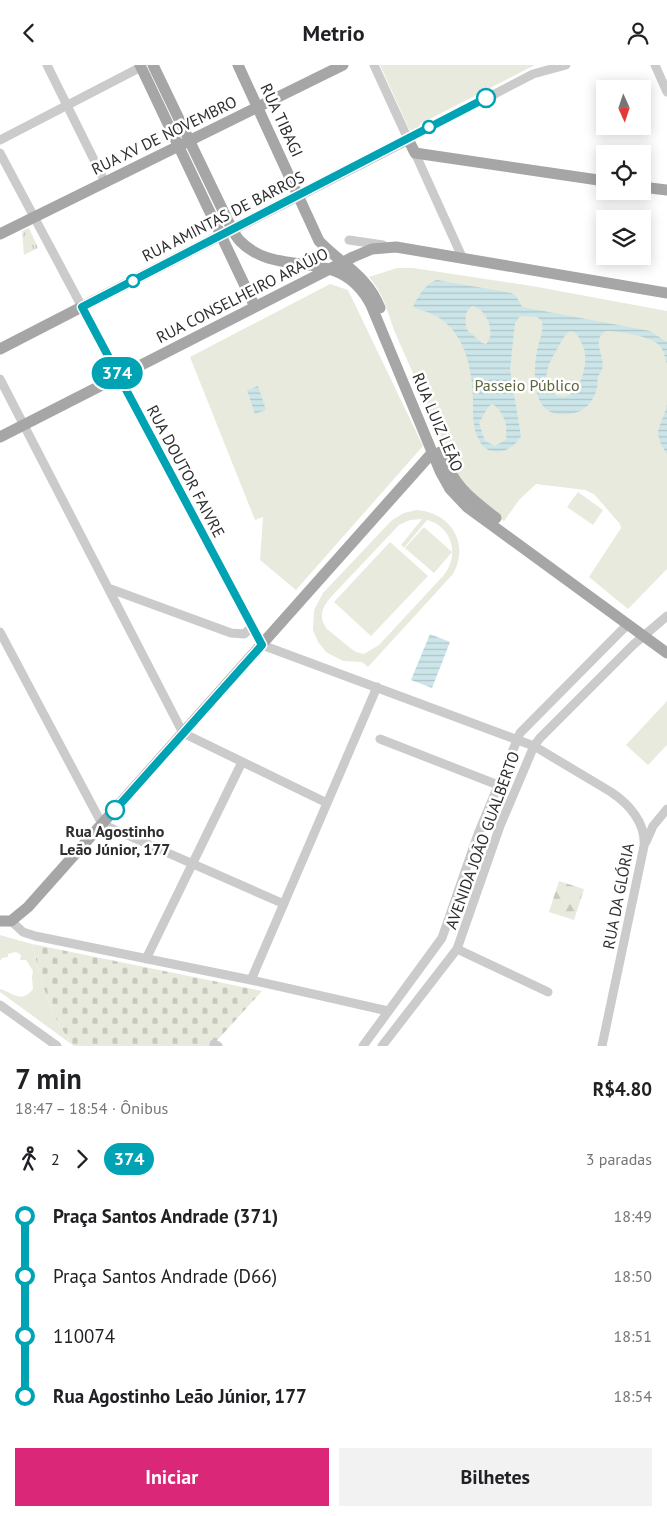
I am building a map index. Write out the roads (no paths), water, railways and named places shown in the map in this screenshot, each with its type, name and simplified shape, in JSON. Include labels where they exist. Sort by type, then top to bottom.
[{"type":"main road","name":"RUA LUIZ LEÃO","points":[[153,65],[239,241],[254,251],[270,257],[347,276],[359,286],[368,299],[432,453],[450,489],[467,507],[640,629]]},
{"type":"main road","name":"RUA TIBAGI","points":[[238,65],[319,241],[334,256],[344,262]]},
{"type":"main road","name":"RUA XV DE NOVEMBRO","points":[[0,234],[343,65]]},
{"type":"main road","points":[[141,66],[255,307]]},
{"type":"main road","points":[[408,139],[415,153],[596,180]]},
{"type":"main road","name":"RUA AMINTAS DE BARROS","points":[[0,349],[408,139]]},
{"type":"main road","points":[[206,204],[212,187]]},
{"type":"main road","points":[[651,188],[667,190]]},
{"type":"main road","points":[[234,263],[234,251],[239,241]]},
{"type":"main road","points":[[319,241],[322,271]]},
{"type":"main road","name":"RUA CONSELHEIRO ARAÚJO","points":[[0,437],[322,271],[372,249],[396,247],[667,293]]},
{"type":"main road","name":"RUA LUIZ LEÃO","points":[[344,262],[364,279],[378,301],[443,459],[461,490],[640,629]]},
{"type":"main road","points":[[5,921],[28,907],[432,453]]},
{"type":"main road","points":[[640,629],[667,644]]},
{"type":"main road","points":[[640,629],[667,653]]},
{"type":"street","points":[[48,65],[105,182]]},
{"type":"street","points":[[374,65],[408,139],[533,74],[566,65]]},
{"type":"street","points":[[655,65],[666,88]]},
{"type":"street","points":[[0,140],[141,66]]},
{"type":"street","name":"RUA DOUTOR FAIVRE","points":[[0,153],[262,645]]},
{"type":"street","points":[[415,153],[463,259]]},
{"type":"street","points":[[349,240],[396,247]]},
{"type":"street","points":[[0,379],[183,733],[327,803]]},
{"type":"street","points":[[108,588],[231,633],[244,634],[252,627]]},
{"type":"street","name":"AVENIDA JOÃO GUALBERTO","points":[[363,1046],[442,938],[478,834],[517,739],[525,725],[640,629],[667,616]]},
{"type":"street","name":"AVENIDA JOÃO GUALBERTO","points":[[382,1046],[457,949],[500,826],[534,746],[640,629]]},
{"type":"street","points":[[0,631],[102,824],[284,904]]},
{"type":"street","name":"RUA DA GLÓRIA","points":[[262,645],[534,746],[615,795],[627,805],[639,821],[644,832],[644,846],[602,1046]]},
{"type":"street","points":[[251,980],[377,687]]},
{"type":"street","points":[[380,739],[498,785]]},
{"type":"street","points":[[146,959],[242,762]]},
{"type":"street","points":[[644,846],[651,829],[667,809]]},
{"type":"street","points":[[639,821],[646,823],[657,821]]},
{"type":"street","points":[[5,921],[35,936],[251,980],[388,1011]]},
{"type":"street","points":[[457,949],[548,992]]},
{"type":"street","points":[[0,1005],[57,1046]]},
{"type":"water","points":[[437,280],[511,293],[516,296],[522,307],[650,331],[667,342],[667,364],[662,349],[655,342],[634,335],[606,331],[599,339],[603,365],[590,403],[579,412],[553,413],[541,404],[536,390],[536,358],[542,332],[542,321],[537,317],[520,316],[515,323],[510,370],[521,436],[517,442],[506,450],[494,452],[488,450],[479,440],[475,430],[471,376],[462,345],[450,326],[441,319],[413,307],[423,291]],"holes":[[[472,306],[482,311],[488,322],[490,334],[486,344],[482,343],[467,330],[466,314]],[[571,331],[579,338],[584,349],[585,361],[583,375],[577,388],[572,393],[562,397],[554,394],[548,386],[546,376],[552,359],[567,333]],[[492,404],[497,407],[506,423],[507,439],[495,446],[485,441],[479,423],[488,407]]]},
{"type":"water","points":[[258,386],[266,410],[255,414],[247,390]]},
{"type":"water","points":[[667,404],[667,454],[658,434]]},
{"type":"water","points":[[430,634],[450,642],[432,688],[411,680]]},
{"type":"place","name":"Rua Agostinho Leão Júnior, 177","points":[[115,810]]},
{"type":"park label","name":"Passeio Público","points":[[527,385]]}]
